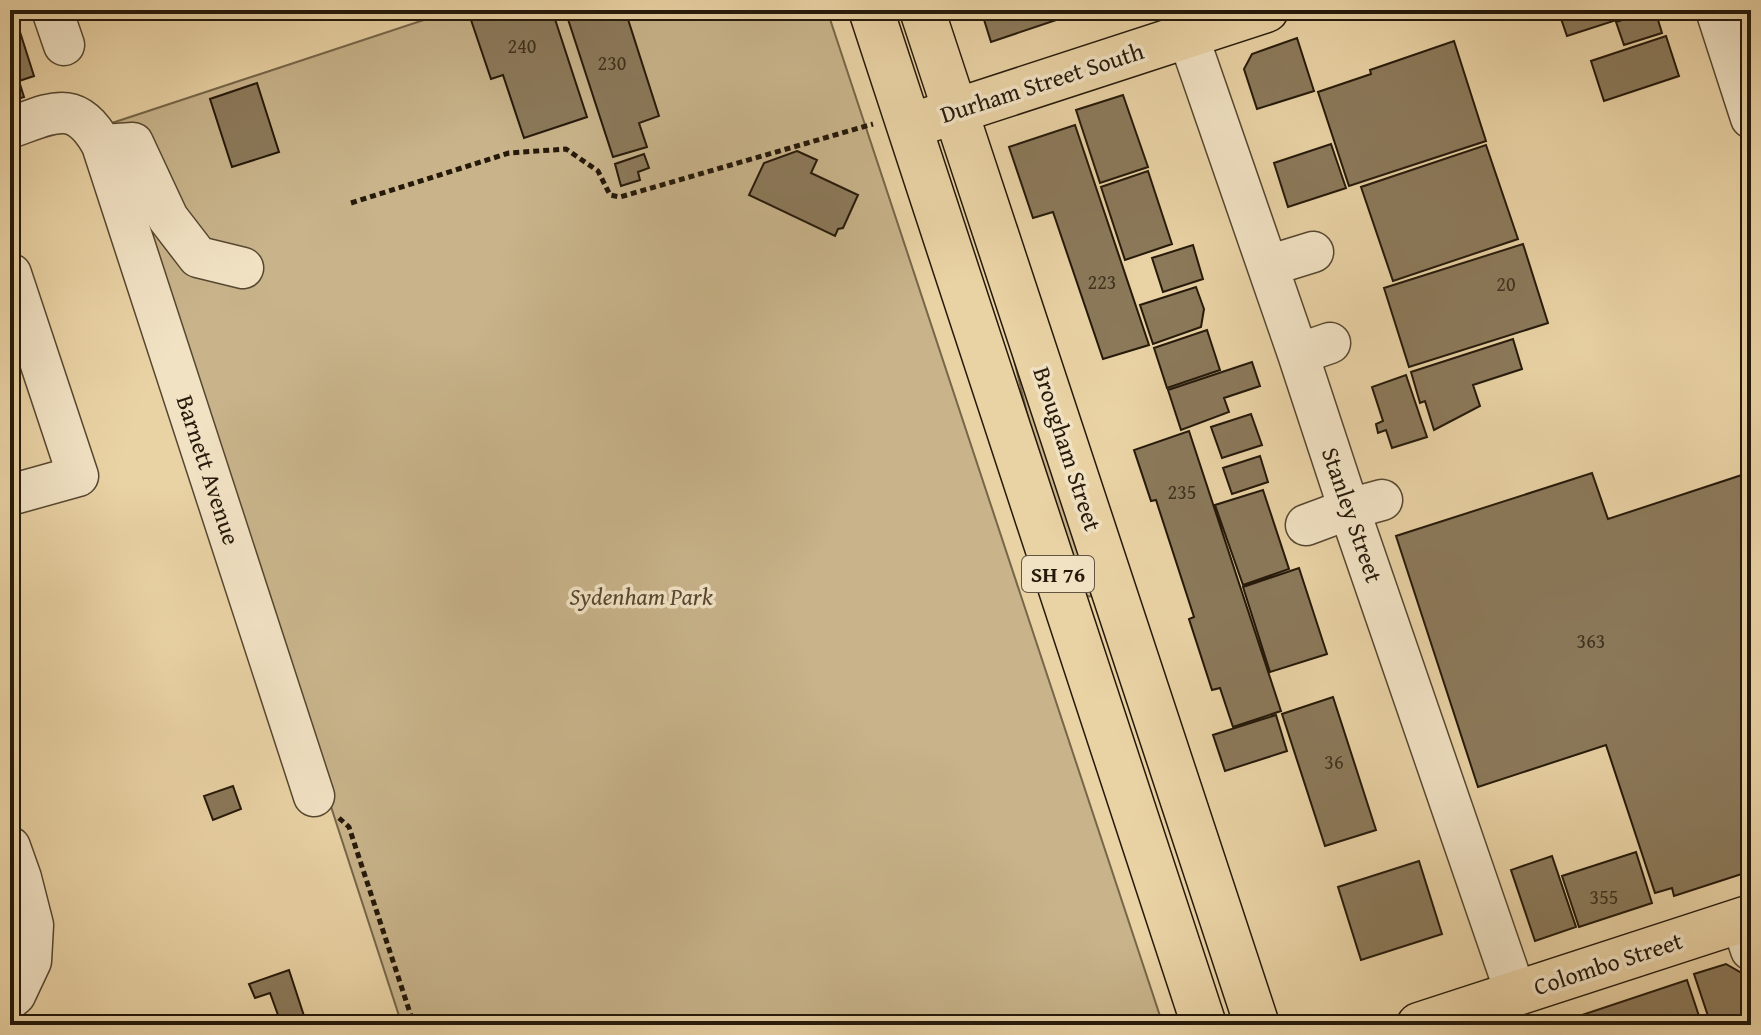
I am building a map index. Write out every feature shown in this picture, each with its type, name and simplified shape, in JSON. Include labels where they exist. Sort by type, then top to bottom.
[{"type":"main road","name":"Brougham Street","points":[[871,10],[1204,1025]]},
{"type":"main road","name":"Brougham Street","points":[[922,10],[1257,1025]]},
{"type":"main road","name":"Durham Street South","points":[[910,126],[1266,10]]},
{"type":"main road","name":"Colombo Street","points":[[1419,1025],[1516,994],[1748,929]]},
{"type":"street","points":[[1716,10],[1751,118]]},
{"type":"street","name":"Stanley Street","points":[[1188,36],[1268,266],[1314,349],[1516,994]]},
{"type":"street","points":[[10,128],[53,113],[67,113],[81,118],[94,130],[102,145],[133,143],[168,218],[198,257],[243,268]]},
{"type":"street","name":"Barnett Avenue","points":[[102,145],[314,796]]},
{"type":"street","points":[[1268,266],[1313,252]]},
{"type":"street","points":[[10,274],[78,476],[10,495]]},
{"type":"street","points":[[1306,525],[1365,505]]},
{"type":"street","points":[[10,847],[17,894],[33,925],[31,961],[15,995],[10,999]]},
{"type":"path","points":[[351,203],[509,153],[566,149],[598,171],[610,195],[620,197],[869,124],[910,126]]},
{"type":"path","points":[[314,796],[349,827],[414,1025]]},
{"type":"green space","name":"Sydenham Park","points":[[454,10],[827,10],[1163,1025],[402,1025],[109,124]]},
{"type":"green space","points":[[1007,331],[1082,552],[1092,596],[1082,597],[1031,430]]},
{"type":"building","points":[[10,10],[13,10],[34,76],[19,81],[24,97],[10,101]]},
{"type":"building","points":[[493,10],[552,10],[587,117],[524,138],[503,75],[491,79],[470,17]]},
{"type":"building","points":[[565,10],[625,10],[659,116],[639,123],[647,147],[613,157]]},
{"type":"building","points":[[981,10],[1066,10],[1068,16],[991,42]]},
{"type":"building","points":[[1558,10],[1623,10],[1626,17],[1567,36]]},
{"type":"building","points":[[1655,10],[1662,33],[1624,45],[1616,22]]},
{"type":"building","points":[[1666,36],[1679,76],[1604,101],[1591,61]]},
{"type":"building","points":[[1297,38],[1314,91],[1257,109],[1244,69],[1252,54]]},
{"type":"building","points":[[1454,41],[1486,141],[1349,186],[1318,92]]},
{"type":"building","points":[[257,83],[279,152],[232,167],[210,99]]},
{"type":"building","points":[[1123,95],[1148,167],[1100,183],[1076,110]]},
{"type":"building","points":[[1075,125],[1149,345],[1103,359],[1053,212],[1033,218],[1009,147]]},
{"type":"building","points":[[1331,144],[1346,188],[1288,207],[1274,163]]},
{"type":"building","points":[[1486,145],[1518,239],[1393,281],[1361,187]]},
{"type":"building","points":[[797,151],[817,160],[811,173],[858,195],[843,228],[838,229],[835,236],[749,195],[764,163]]},
{"type":"building","points":[[644,154],[649,168],[638,172],[640,180],[621,186],[615,164]]},
{"type":"building","points":[[1148,171],[1172,244],[1125,260],[1101,187]]},
{"type":"building","points":[[1523,244],[1548,323],[1409,367],[1384,288]]},
{"type":"building","points":[[1193,245],[1203,279],[1163,292],[1152,258]]},
{"type":"building","points":[[1196,287],[1204,309],[1201,327],[1153,344],[1140,305]]},
{"type":"building","points":[[1207,330],[1220,370],[1167,388],[1154,348]]},
{"type":"building","points":[[1513,339],[1522,369],[1473,385],[1480,406],[1434,430],[1425,401],[1420,403],[1411,372]]},
{"type":"building","points":[[1252,362],[1260,386],[1224,398],[1229,412],[1181,430],[1168,390]]},
{"type":"building","points":[[1406,375],[1427,437],[1392,448],[1386,430],[1378,433],[1376,424],[1383,421],[1372,387]]},
{"type":"building","points":[[1251,414],[1262,445],[1222,458],[1211,427]]},
{"type":"building","points":[[1189,431],[1281,711],[1233,727],[1220,688],[1212,690],[1189,619],[1194,617],[1156,500],[1151,501],[1134,450]]},
{"type":"building","points":[[1260,456],[1268,482],[1232,494],[1223,468]]},
{"type":"building","points":[[1751,472],[1751,871],[1674,896],[1672,888],[1655,893],[1606,745],[1478,787],[1396,536],[1592,473],[1608,519]]},
{"type":"building","points":[[1263,490],[1289,569],[1243,585],[1215,505]]},
{"type":"building","points":[[1299,568],[1327,654],[1270,672],[1243,587]]},
{"type":"building","points":[[1333,697],[1376,830],[1325,846],[1282,714]]},
{"type":"building","points":[[1276,715],[1287,751],[1225,771],[1213,735]]},
{"type":"building","points":[[233,786],[241,809],[213,820],[204,796]]},
{"type":"building","points":[[1636,852],[1652,903],[1579,927],[1562,876]]},
{"type":"building","points":[[1552,856],[1576,927],[1535,941],[1511,870]]},
{"type":"building","points":[[1419,861],[1442,934],[1361,960],[1338,887]]},
{"type":"building","points":[[1726,964],[1745,975],[1751,995],[1751,1012],[1711,1025],[1694,974]]},
{"type":"building","points":[[289,970],[307,1025],[276,1025],[273,1016],[278,1015],[270,993],[255,998],[249,984]]},
{"type":"building","points":[[1687,980],[1702,1025],[1552,1025]]}]
